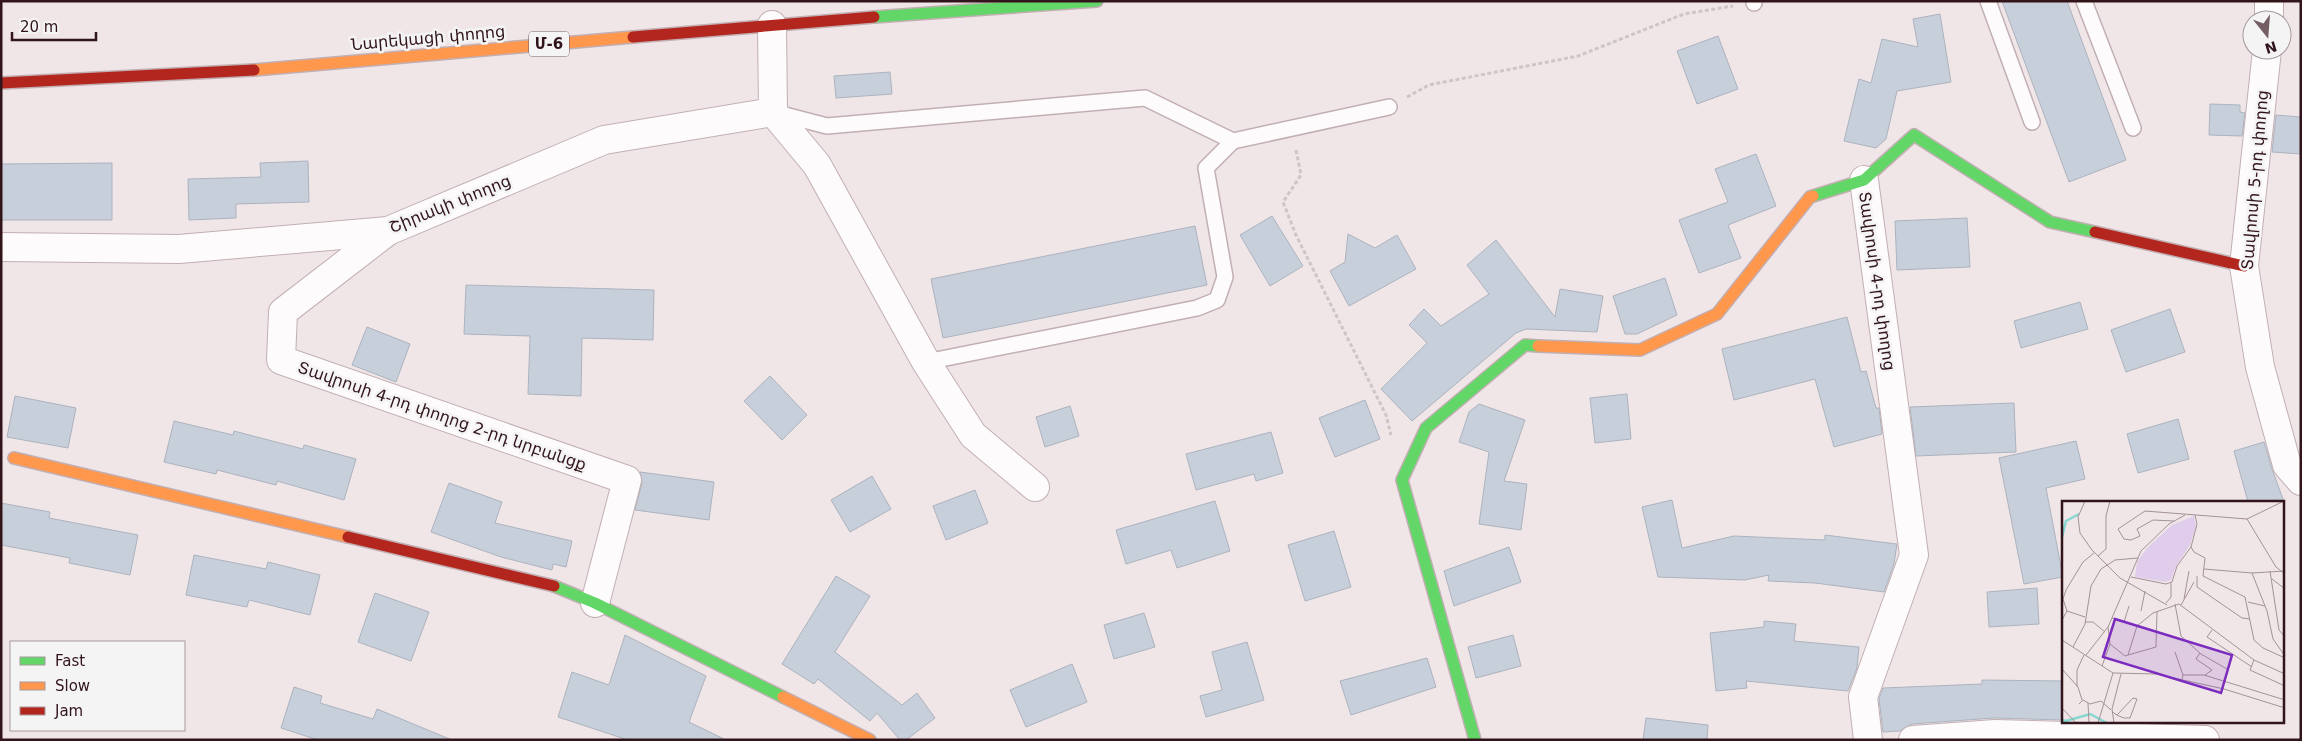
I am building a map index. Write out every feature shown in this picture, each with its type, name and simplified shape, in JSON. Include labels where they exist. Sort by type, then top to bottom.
[{"type":"main road","name":"Նարեկացի փողոց","points":[[1,84],[221,73],[772,25],[1097,1]]},
{"type":"main road","name":"Տավրոսի 4-րդ փողոց","points":[[1864,180],[1914,135],[2050,222],[2244,266]]},
{"type":"main road","points":[[1475,740],[1402,480],[1426,428],[1525,345],[1640,350],[1717,314],[1810,197],[1864,180]]},
{"type":"main road","points":[[14,458],[558,587],[595,603],[870,740]]},
{"type":"street","points":[[772,25],[773,112],[817,165],[926,362],[973,434],[1035,487]]},
{"type":"street","name":"Տավրոսի 5-րդ փողոց","points":[[2266,60],[2244,266],[2260,367],[2287,464],[2301,481]]},
{"type":"street","name":"Շիրակի փողոց","points":[[1,246],[179,249],[388,231],[604,140],[773,112]]},
{"type":"street","name":"Տավրոսի 4-րդ փողոց","points":[[1864,180],[1914,554],[1863,698],[1868,740]]},
{"type":"street","name":"Տավրոսի 4-րդ փողոց 2-րդ նրբանցք","points":[[388,231],[283,312],[281,360],[627,480],[595,603]]},
{"type":"street","points":[[1913,740],[1995,734],[2206,740]]},
{"type":"lane","points":[[1988,1],[2032,122]]},
{"type":"lane","points":[[2084,1],[2133,128]]},
{"type":"lane","points":[[773,112],[827,126],[1145,98],[1232,141]]},
{"type":"lane","points":[[926,362],[1197,308],[1217,300],[1225,277],[1206,168],[1232,141],[1389,107]]},
{"type":"path","points":[[1429,85],[1578,56],[1684,14],[1754,2]]},
{"type":"path","points":[[1292,128],[1301,175],[1283,202],[1296,235],[1386,415],[1402,480]]},
{"type":"building","points":[[2002,1],[2067,1],[2126,160],[2069,182]]},
{"type":"building","points":[[1940,14],[1951,82],[1897,91],[1886,139],[1876,148],[1844,141],[1859,79],[1871,83],[1882,39],[1918,47],[1913,19]]},
{"type":"building","points":[[1718,36],[1738,89],[1697,104],[1677,51]]},
{"type":"building","points":[[890,72],[892,94],[836,98],[834,76]]},
{"type":"building","points":[[2210,104],[2240,105],[2240,112],[2245,113],[2242,136],[2209,135]]},
{"type":"building","points":[[2276,115],[2301,117],[2301,154],[2272,152]]},
{"type":"building","points":[[1756,154],[1776,206],[1728,225],[1741,258],[1699,273],[1679,220],[1728,202],[1715,169]]},
{"type":"building","points":[[308,161],[309,202],[236,204],[236,218],[189,220],[188,179],[261,177],[260,163]]},
{"type":"building","points":[[112,163],[112,220],[1,220],[1,164]]},
{"type":"building","points":[[1272,216],[1303,266],[1270,286],[1240,235]]},
{"type":"building","points":[[1967,218],[1970,267],[1897,270],[1895,221]]},
{"type":"building","points":[[1195,226],[1207,285],[943,338],[931,279]]},
{"type":"building","points":[[1348,234],[1375,248],[1397,235],[1416,269],[1349,306],[1330,271],[1345,262]]},
{"type":"building","points":[[1496,240],[1555,317],[1560,289],[1603,296],[1597,332],[1526,329],[1516,333],[1412,421],[1381,389],[1427,343],[1409,325],[1424,309],[1441,326],[1489,294],[1467,265]]},
{"type":"building","points":[[1665,278],[1677,315],[1637,334],[1625,334],[1613,296]]},
{"type":"building","points":[[466,285],[654,290],[653,340],[582,338],[581,396],[528,394],[530,336],[464,334]]},
{"type":"building","points":[[2080,302],[2088,329],[2021,348],[2014,321]]},
{"type":"building","points":[[2170,309],[2185,352],[2126,372],[2111,330]]},
{"type":"building","points":[[1847,317],[1861,372],[1866,371],[1876,408],[1879,408],[1882,434],[1834,447],[1815,379],[1734,400],[1722,349]]},
{"type":"building","points":[[367,327],[410,344],[396,382],[352,365]]},
{"type":"building","points":[[770,376],[807,415],[782,440],[744,401]]},
{"type":"building","points":[[1627,394],[1631,439],[1595,443],[1590,398]]},
{"type":"building","points":[[15,396],[76,408],[68,448],[7,437]]},
{"type":"building","points":[[1365,400],[1380,439],[1335,457],[1319,418]]},
{"type":"building","points":[[2014,403],[2016,452],[1916,456],[1910,407]]},
{"type":"building","points":[[1479,404],[1525,420],[1504,481],[1527,484],[1521,530],[1479,524],[1489,452],[1459,442],[1469,412]]},
{"type":"building","points":[[1070,406],[1079,436],[1045,447],[1036,417]]},
{"type":"building","points":[[2178,419],[2189,459],[2138,473],[2127,434]]},
{"type":"building","points":[[174,421],[233,435],[234,431],[303,449],[304,445],[356,459],[344,500],[277,481],[276,485],[217,470],[216,474],[164,462]]},
{"type":"building","points":[[1271,432],[1283,473],[1256,481],[1254,474],[1196,490],[1186,454]]},
{"type":"building","points":[[2076,441],[2085,479],[2046,488],[2062,577],[2024,584],[1999,458]]},
{"type":"building","points":[[2264,442],[2284,501],[2248,501],[2234,451]]},
{"type":"building","points":[[640,472],[714,482],[709,520],[635,510],[642,483]]},
{"type":"building","points":[[872,476],[891,509],[850,532],[831,500]]},
{"type":"building","points":[[449,483],[502,502],[495,523],[572,541],[566,567],[553,564],[552,570],[501,557],[431,532]]},
{"type":"building","points":[[975,490],[988,523],[946,540],[933,506]]},
{"type":"building","points":[[1672,500],[1682,548],[1734,536],[1825,540],[1825,535],[1897,544],[1894,564],[1884,592],[1815,583],[1768,581],[1769,575],[1745,580],[1658,577],[1642,507]]},
{"type":"building","points":[[1215,501],[1230,551],[1177,568],[1171,550],[1126,564],[1116,530]]},
{"type":"building","points":[[1,503],[50,512],[49,518],[138,535],[130,575],[69,563],[70,558],[1,545]]},
{"type":"building","points":[[1334,531],[1351,587],[1305,601],[1288,545]]},
{"type":"building","points":[[1509,547],[1521,582],[1454,606],[1444,571]]},
{"type":"building","points":[[194,555],[266,569],[268,562],[320,575],[310,615],[249,600],[247,607],[186,595]]},
{"type":"building","points":[[836,576],[870,596],[835,652],[902,705],[917,693],[935,718],[906,740],[900,740],[877,713],[870,721],[818,679],[814,684],[782,664]]},
{"type":"building","points":[[2037,588],[2039,624],[1989,627],[1987,592]]},
{"type":"building","points":[[375,593],[429,612],[411,661],[358,642]]},
{"type":"building","points":[[1144,613],[1155,647],[1114,659],[1104,625]]},
{"type":"building","points":[[1764,621],[1796,624],[1794,641],[1859,647],[1857,668],[1848,691],[1746,681],[1747,688],[1716,691],[1710,633],[1764,627]]},
{"type":"building","points":[[625,635],[706,676],[689,722],[726,740],[628,740],[558,717],[572,672],[609,685]]},
{"type":"building","points":[[1513,635],[1521,666],[1476,678],[1468,647]]},
{"type":"building","points":[[1247,642],[1264,700],[1206,717],[1200,696],[1222,690],[1212,652]]},
{"type":"building","points":[[1427,658],[1436,687],[1351,715],[1340,681]]},
{"type":"building","points":[[1072,664],[1087,702],[1026,727],[1010,690]]},
{"type":"building","points":[[1982,680],[2062,681],[2062,720],[1994,718],[1912,724],[1900,731],[1883,732],[1879,699],[1883,688],[1982,684]]},
{"type":"building","points":[[294,687],[322,696],[320,703],[373,719],[377,709],[452,740],[318,740],[281,728]]},
{"type":"building","points":[[1646,718],[1708,725],[1707,740],[1643,740]]},
{"type":"traffic: fast","points":[[874,17],[1097,1]]},
{"type":"traffic: fast","points":[[1813,196],[1864,180],[1914,135],[2050,222],[2095,232]]},
{"type":"traffic: fast","points":[[1475,740],[1402,480],[1426,428],[1525,345],[1538,346]]},
{"type":"traffic: fast","points":[[554,586],[595,603],[783,697]]},
{"type":"traffic: slow","points":[[254,70],[633,37]]},
{"type":"traffic: slow","points":[[1538,346],[1640,350],[1717,314],[1810,197],[1813,196]]},
{"type":"traffic: slow","points":[[14,458],[348,537]]},
{"type":"traffic: slow","points":[[783,697],[870,740]]},
{"type":"traffic: jam","points":[[633,37],[874,17]]},
{"type":"traffic: jam","points":[[1,83],[254,70]]},
{"type":"traffic: jam","points":[[2095,232],[2244,266]]},
{"type":"traffic: jam","points":[[348,537],[554,586]]}]
